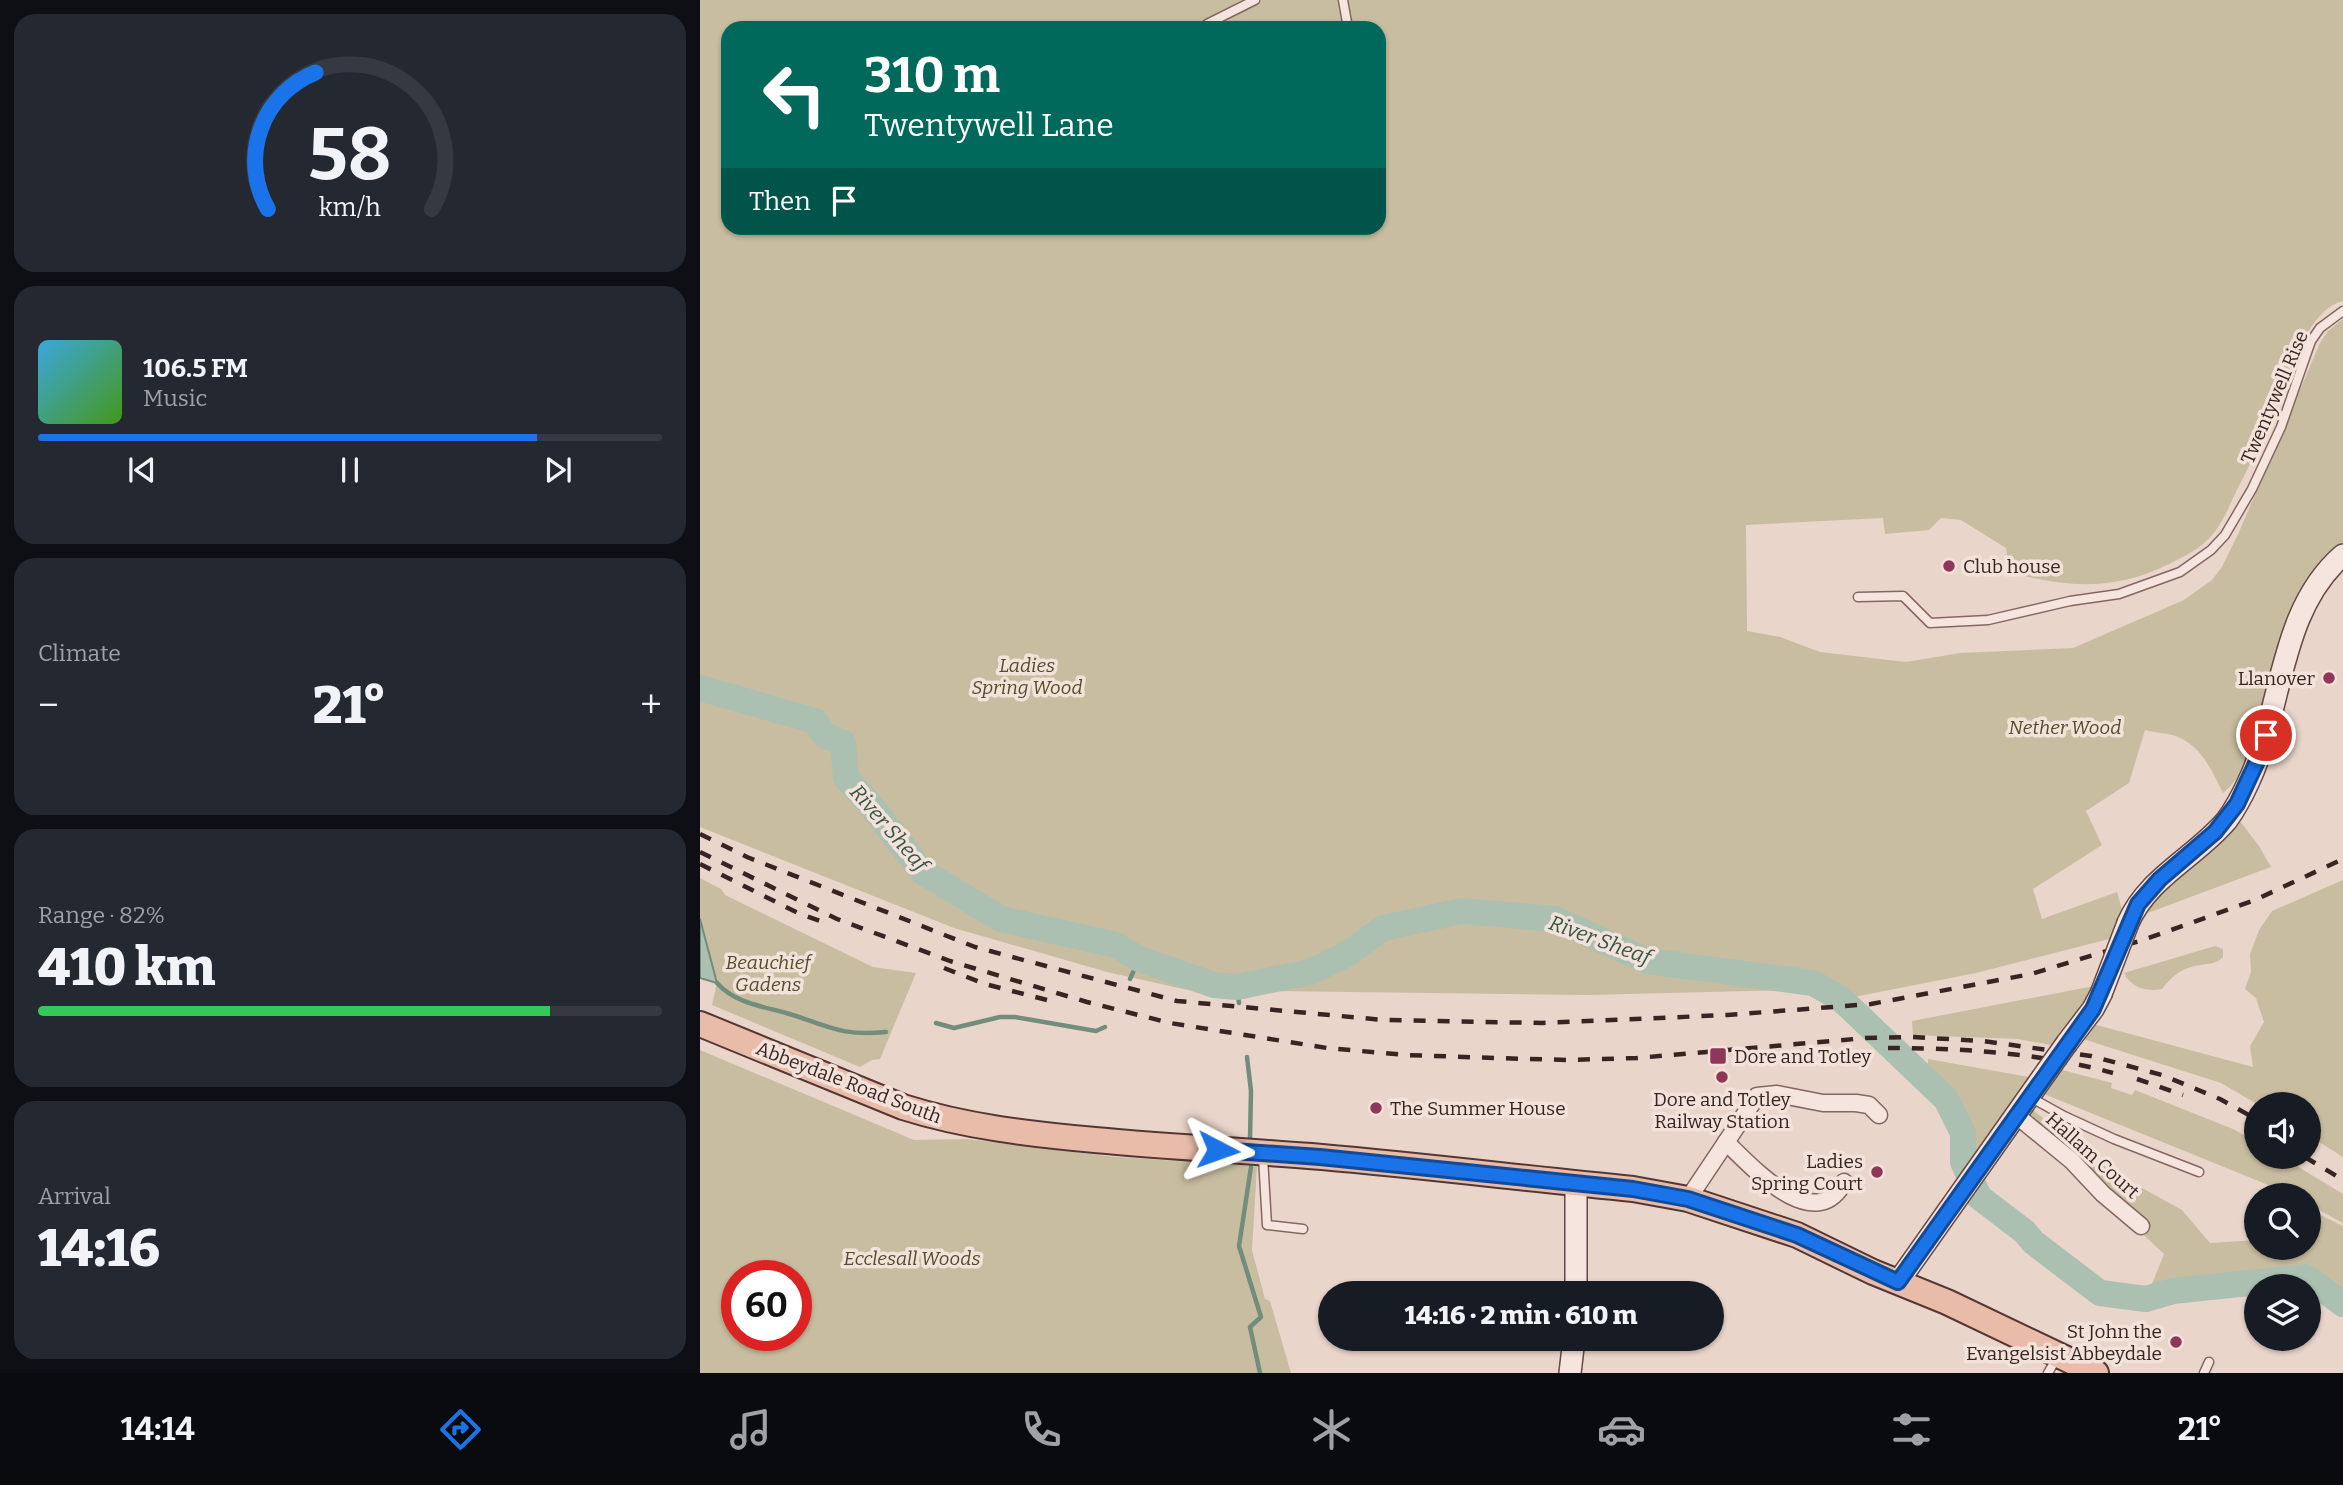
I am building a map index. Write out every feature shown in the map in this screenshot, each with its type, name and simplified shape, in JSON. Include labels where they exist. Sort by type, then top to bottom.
[{"type":"main road","name":"Abbeydale Road South","points":[[700,1024],[878,1097],[932,1116],[1028,1134],[1320,1157],[1633,1189],[1688,1199],[1797,1235],[1947,1302],[2054,1363],[2096,1373]]},
{"type":"street","points":[[1898,1282],[2093,1009],[2138,904],[2153,886],[2215,832],[2237,804],[2259,757],[2302,612],[2320,580],[2343,555]]},
{"type":"street","points":[[1688,1199],[1757,1096],[1777,1094],[1823,1103],[1869,1105],[1879,1115]]},
{"type":"street","name":"Hallam Court","points":[[2017,1116],[2071,1161],[2103,1194],[2141,1226]]},
{"type":"street","points":[[1726,1142],[1768,1184],[1803,1200],[1820,1203],[1830,1199],[1844,1182]]},
{"type":"street","points":[[1576,1183],[1576,1281]]},
{"type":"street","points":[[1570,1373],[1573,1351]]},
{"type":"lane","points":[[1213,21],[1255,0]]},
{"type":"lane","points":[[1343,0],[1347,21]]},
{"type":"lane","name":"Twentywell Rise","points":[[1858,597],[1903,596],[1930,623],[1988,620],[2070,601],[2119,594],[2164,579],[2191,565],[2221,541],[2252,489],[2281,427],[2311,341],[2320,328],[2343,311]]},
{"type":"lane","points":[[2030,1097],[2114,1139],[2199,1172]]},
{"type":"lane","points":[[1263,1154],[1267,1225],[1303,1229]]},
{"type":"lane","points":[[2204,1373],[2208,1362]]},
{"type":"green space","points":[[700,0],[2343,0],[2343,301],[2332,305],[2323,313],[2307,334],[2263,437],[2226,514],[2209,539],[2193,551],[2149,573],[2110,583],[2071,584],[2009,572],[2006,548],[1961,520],[1941,518],[1929,530],[1885,534],[1883,518],[1746,525],[1747,631],[1780,637],[1820,652],[1906,662],[1960,653],[2073,648],[2184,600],[2212,580],[2222,567],[2239,532],[2320,343],[2328,331],[2343,319],[2343,542],[2324,559],[2297,599],[2279,645],[2243,768],[2223,793],[2215,776],[2194,747],[2174,736],[2145,730],[2129,783],[2086,811],[2102,845],[2033,889],[2042,919],[2117,892],[2123,913],[2113,938],[1976,973],[1854,997],[1792,990],[1588,995],[1270,991],[1238,996],[1183,989],[1107,972],[954,928],[700,827]]},
{"type":"green space","points":[[2240,821],[2271,867],[2145,914],[2167,889]]},
{"type":"green space","name":"Beauchief Gadens","points":[[700,878],[721,889],[725,895],[873,967],[916,973],[880,1059],[860,1067],[712,1005],[717,983],[700,919]]},
{"type":"green space","points":[[2343,880],[2343,1157],[2321,1143],[2321,1092],[2244,1092],[2244,1096],[2221,1083],[2083,1039],[2093,1024],[2253,1067],[2250,1046],[2264,1022],[2256,998],[2245,989],[2251,972],[2250,954],[2259,930],[2272,911]]},
{"type":"green space","points":[[2215,946],[2223,949],[2223,957],[2213,963],[2184,970],[2162,989],[2140,988],[2124,973]]},
{"type":"green space","points":[[2094,986],[2085,1002],[2051,1045],[2018,1039],[1913,1035],[1912,1021]]},
{"type":"green space","name":"Ecclesall Woods","points":[[700,1050],[914,1140],[967,1139],[1116,1157],[1257,1166],[1252,1250],[1265,1299],[1270,1301],[1291,1373],[700,1373]]},
{"type":"green space","points":[[1928,1059],[2029,1077],[1973,1167],[1963,1162],[1963,1133],[1946,1099],[1928,1082]]},
{"type":"green space","points":[[2062,1070],[2112,1083],[2111,1088],[2132,1095],[2135,1090],[2233,1129],[2244,1135],[2244,1169],[2302,1169],[2343,1194],[2343,1223],[2321,1211],[2321,1183],[2263,1183],[2044,1094]]},
{"type":"green space","points":[[2025,1104],[2111,1171],[2182,1210],[2210,1243],[2244,1241],[2244,1260],[2321,1260],[2321,1215],[2343,1226],[2343,1304],[2321,1288],[2321,1274],[2244,1274],[2244,1284],[2173,1291],[2146,1299],[2164,1254],[2017,1116]]},
{"type":"shaded area","points":[[700,919],[717,983],[700,978]]},
{"type":"waterway","name":"River Sheaf","points":[[700,688],[815,721],[824,735],[843,743],[846,778],[923,872],[1001,919],[1116,945],[1139,959],[1214,985],[1237,987],[1310,972],[1347,954],[1383,928],[1462,911],[1555,919],[1647,961],[1813,983],[1841,999],[1946,1099],[1963,1133],[1963,1162],[1979,1197],[2100,1293],[2146,1299],[2173,1291],[2306,1277],[2343,1304]]},
{"type":"waterway","points":[[1130,979],[1139,959]]},
{"type":"waterway","points":[[717,983],[724,990],[749,1003],[834,1029],[857,1033],[886,1032]]},
{"type":"waterway","points":[[1237,987],[1239,1003]]},
{"type":"waterway","points":[[936,1023],[954,1028],[1000,1017],[1015,1017],[1096,1031],[1105,1027]]},
{"type":"waterway","points":[[1247,1057],[1251,1091],[1250,1138]]},
{"type":"waterway","points":[[1251,1167],[1239,1246],[1261,1317],[1250,1327],[1260,1373]]},
{"type":"railway","points":[[700,834],[747,857],[975,947],[1177,1001],[1384,1020],[1542,1023],[1727,1015],[1871,1004],[2031,974],[2143,940],[2255,900],[2343,859]]},
{"type":"railway","points":[[700,852],[837,919],[950,961],[1087,1002],[1170,1023],[1327,1048],[1406,1055],[1568,1060],[1637,1058],[1866,1038],[1912,1037],[1983,1041],[2091,1056],[2162,1075],[2220,1099],[2244,1112]]},
{"type":"railway","points":[[700,864],[798,913],[823,922]]},
{"type":"railway","points":[[944,968],[985,984],[1051,1001]]},
{"type":"railway","points":[[1888,1048],[1944,1049],[2030,1056],[2113,1073]]},
{"type":"railway","points":[[2137,1079],[2183,1095]]},
{"type":"railway","points":[[2321,1167],[2343,1180]]},
{"type":"place","name":"Club house","points":[[1949,566]]},
{"type":"place","name":"Llanover","points":[[2329,678]]},
{"type":"place","name":"Dore and Totley","points":[[1718,1056]]},
{"type":"place","name":"Dore and Totley Railway Station","points":[[1722,1077]]},
{"type":"place","name":"The Summer House","points":[[1376,1108]]},
{"type":"place","name":"Ladies Spring Court","points":[[1877,1172]]},
{"type":"place","name":"St John the Evangelsist Abbeydale","points":[[2176,1342]]},
{"type":"route","points":[[1218,1150],[1320,1157],[1674,1195],[1797,1235],[1898,1282],[2093,1009],[2138,904],[2160,879],[2227,820],[2249,782],[2266,735]]},
{"type":"park label","name":"Ladies Spring Wood","points":[[1027,676]]},
{"type":"park label","name":"Nether Wood","points":[[2065,727]]}]
